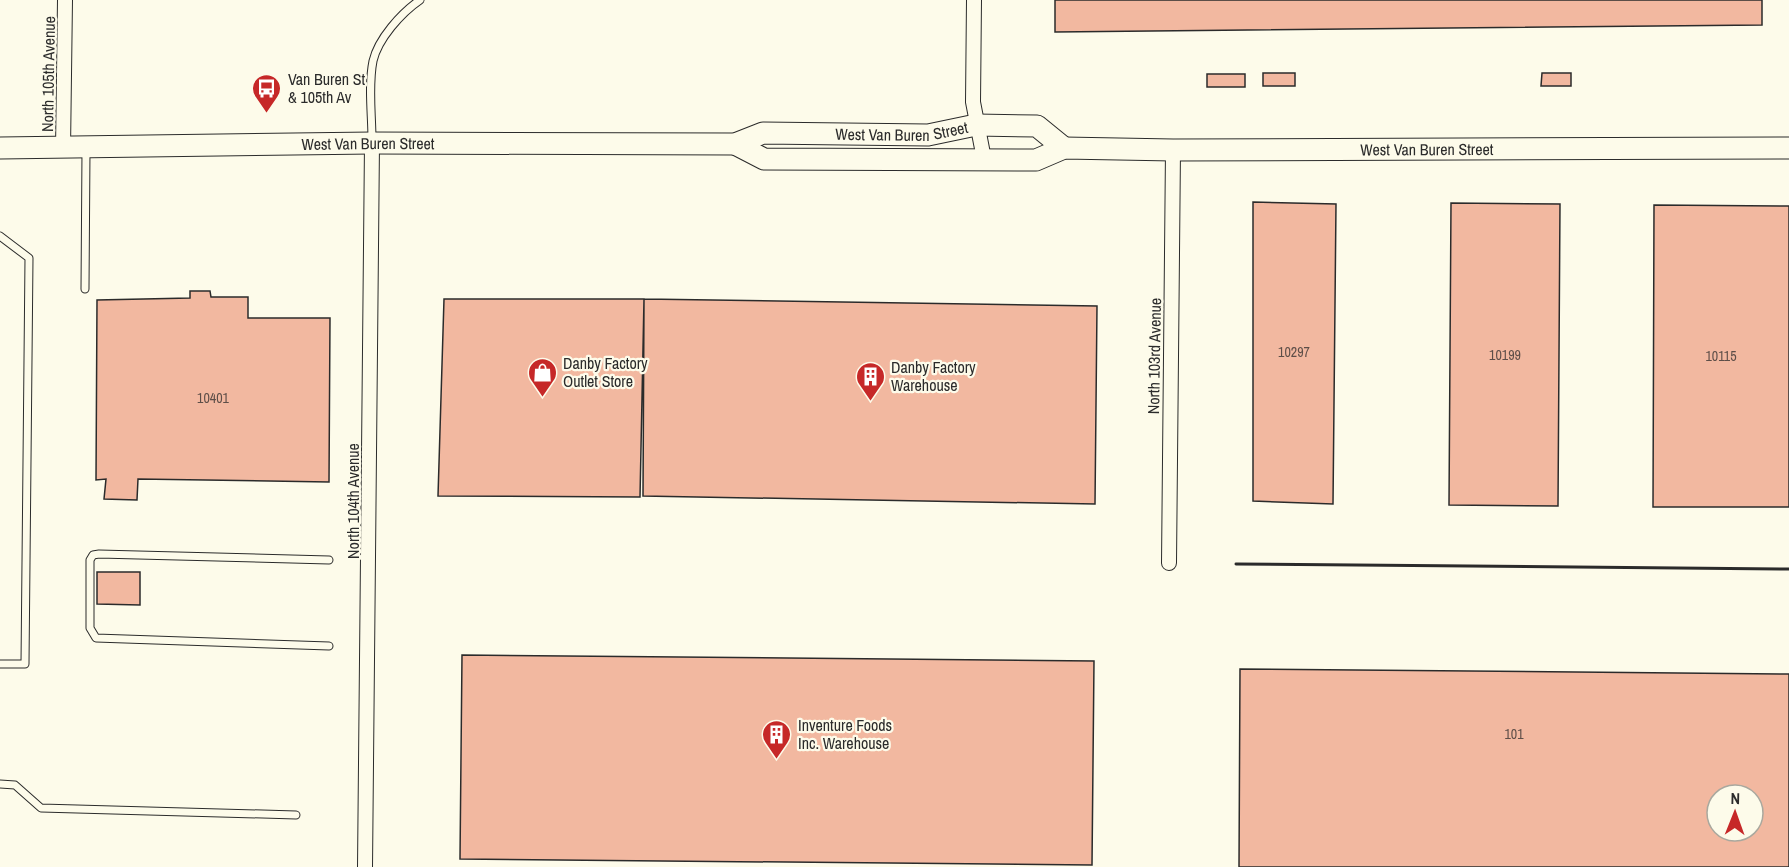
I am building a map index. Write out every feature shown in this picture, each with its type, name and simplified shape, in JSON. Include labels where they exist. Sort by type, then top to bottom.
[{"type":"main road","name":"West Van Buren Street","points":[[0,148],[63,149],[372,143],[735,144],[763,133],[928,135],[976,125],[1037,126],[1064,148]]},
{"type":"main road","points":[[839,159],[857,148],[931,148],[976,125]]},
{"type":"main road","name":"West Van Buren Street","points":[[735,144],[764,159],[1036,160],[1064,148],[1173,150],[1789,148]]},
{"type":"street","name":"North 105th Avenue","points":[[63,149],[65,0]]},
{"type":"street","points":[[974,0],[973,102],[984,159]]},
{"type":"street","name":"North 104th Avenue","points":[[365,863],[372,143]]},
{"type":"street","name":"North 103rd Avenue","points":[[1169,563],[1173,150]]},
{"type":"lane","points":[[407,0],[407,9]]},
{"type":"lane","points":[[372,143],[373,62],[378,47],[407,9],[420,0]]},
{"type":"lane","points":[[85,289],[86,148]]},
{"type":"lane","points":[[0,236],[29,258],[25,664],[0,664]]},
{"type":"lane","points":[[328,560],[93,555],[90,560],[90,628],[96,638],[329,646]]},
{"type":"lane","points":[[0,784],[15,785],[41,808],[296,815]]},
{"type":"building","points":[[1055,0],[1762,0],[1762,25],[1055,32]]},
{"type":"building","points":[[1263,73],[1295,73],[1295,86],[1263,86]]},
{"type":"building","points":[[1542,73],[1571,73],[1571,86],[1541,86]]},
{"type":"building","points":[[1207,74],[1245,74],[1245,87],[1207,87]]},
{"type":"building","points":[[1253,202],[1336,204],[1333,504],[1253,501]]},
{"type":"building","points":[[1451,203],[1560,204],[1558,506],[1449,505]]},
{"type":"building","points":[[1654,205],[1789,206],[1789,507],[1653,507]]},
{"type":"building","points":[[190,291],[210,291],[211,297],[248,297],[248,318],[330,318],[329,482],[138,479],[137,500],[104,499],[106,479],[96,480],[97,300],[190,298]]},
{"type":"building","name":"Danby Factory Outlet Store","points":[[444,299],[644,299],[640,497],[438,496]]},
{"type":"building","name":"Danby Factory Warehouse","points":[[644,299],[1097,306],[1095,504],[643,496]]},
{"type":"building","points":[[97,572],[140,572],[140,605],[97,604]]},
{"type":"building","name":"Inventure Foods Inc. Warehouse","points":[[462,655],[1094,661],[1092,865],[460,859]]},
{"type":"building","points":[[1240,669],[1789,674],[1789,867],[1239,867]]},
{"type":"wall","points":[[1236,564],[1789,569]]},
{"type":"place","name":"Van Buren St & 105th Av","points":[[267,114]]},
{"type":"place","name":"Danby Factory Outlet Store","points":[[542,398]]},
{"type":"place","name":"Danby Factory Warehouse","points":[[870,402]]},
{"type":"place","name":"Inventure Foods Inc. Warehouse","points":[[777,760]]}]
